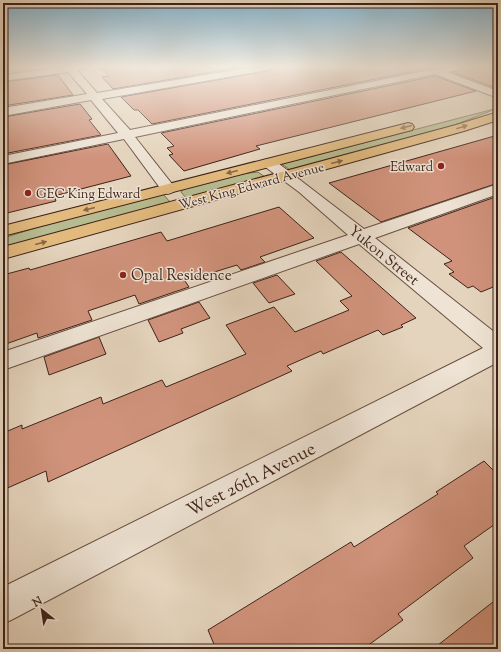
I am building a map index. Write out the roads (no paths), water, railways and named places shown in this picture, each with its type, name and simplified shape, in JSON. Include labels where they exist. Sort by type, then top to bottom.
[{"type":"main road","points":[[481,108],[498,104]]},
{"type":"main road","name":"West King Edward Avenue","points":[[3,253],[460,128],[498,116]]},
{"type":"main road","name":"West King Edward Avenue","points":[[3,231],[420,124]]},
{"type":"street","points":[[3,112],[92,97]]},
{"type":"street","points":[[95,97],[127,135],[168,189]]},
{"type":"street","points":[[3,160],[300,97]]},
{"type":"street","name":"Yukon Street","points":[[269,163],[498,348]]},
{"type":"street","points":[[3,361],[91,330],[92,316],[191,283],[205,291],[498,189]]},
{"type":"street","name":"West 26th Avenue","points":[[3,606],[498,351]]},
{"type":"place","name":"Edward","points":[[441,166]]},
{"type":"place","name":"GEC King Edward","points":[[28,193]]},
{"type":"place","name":"Opal Residence","points":[[123,275]]}]
